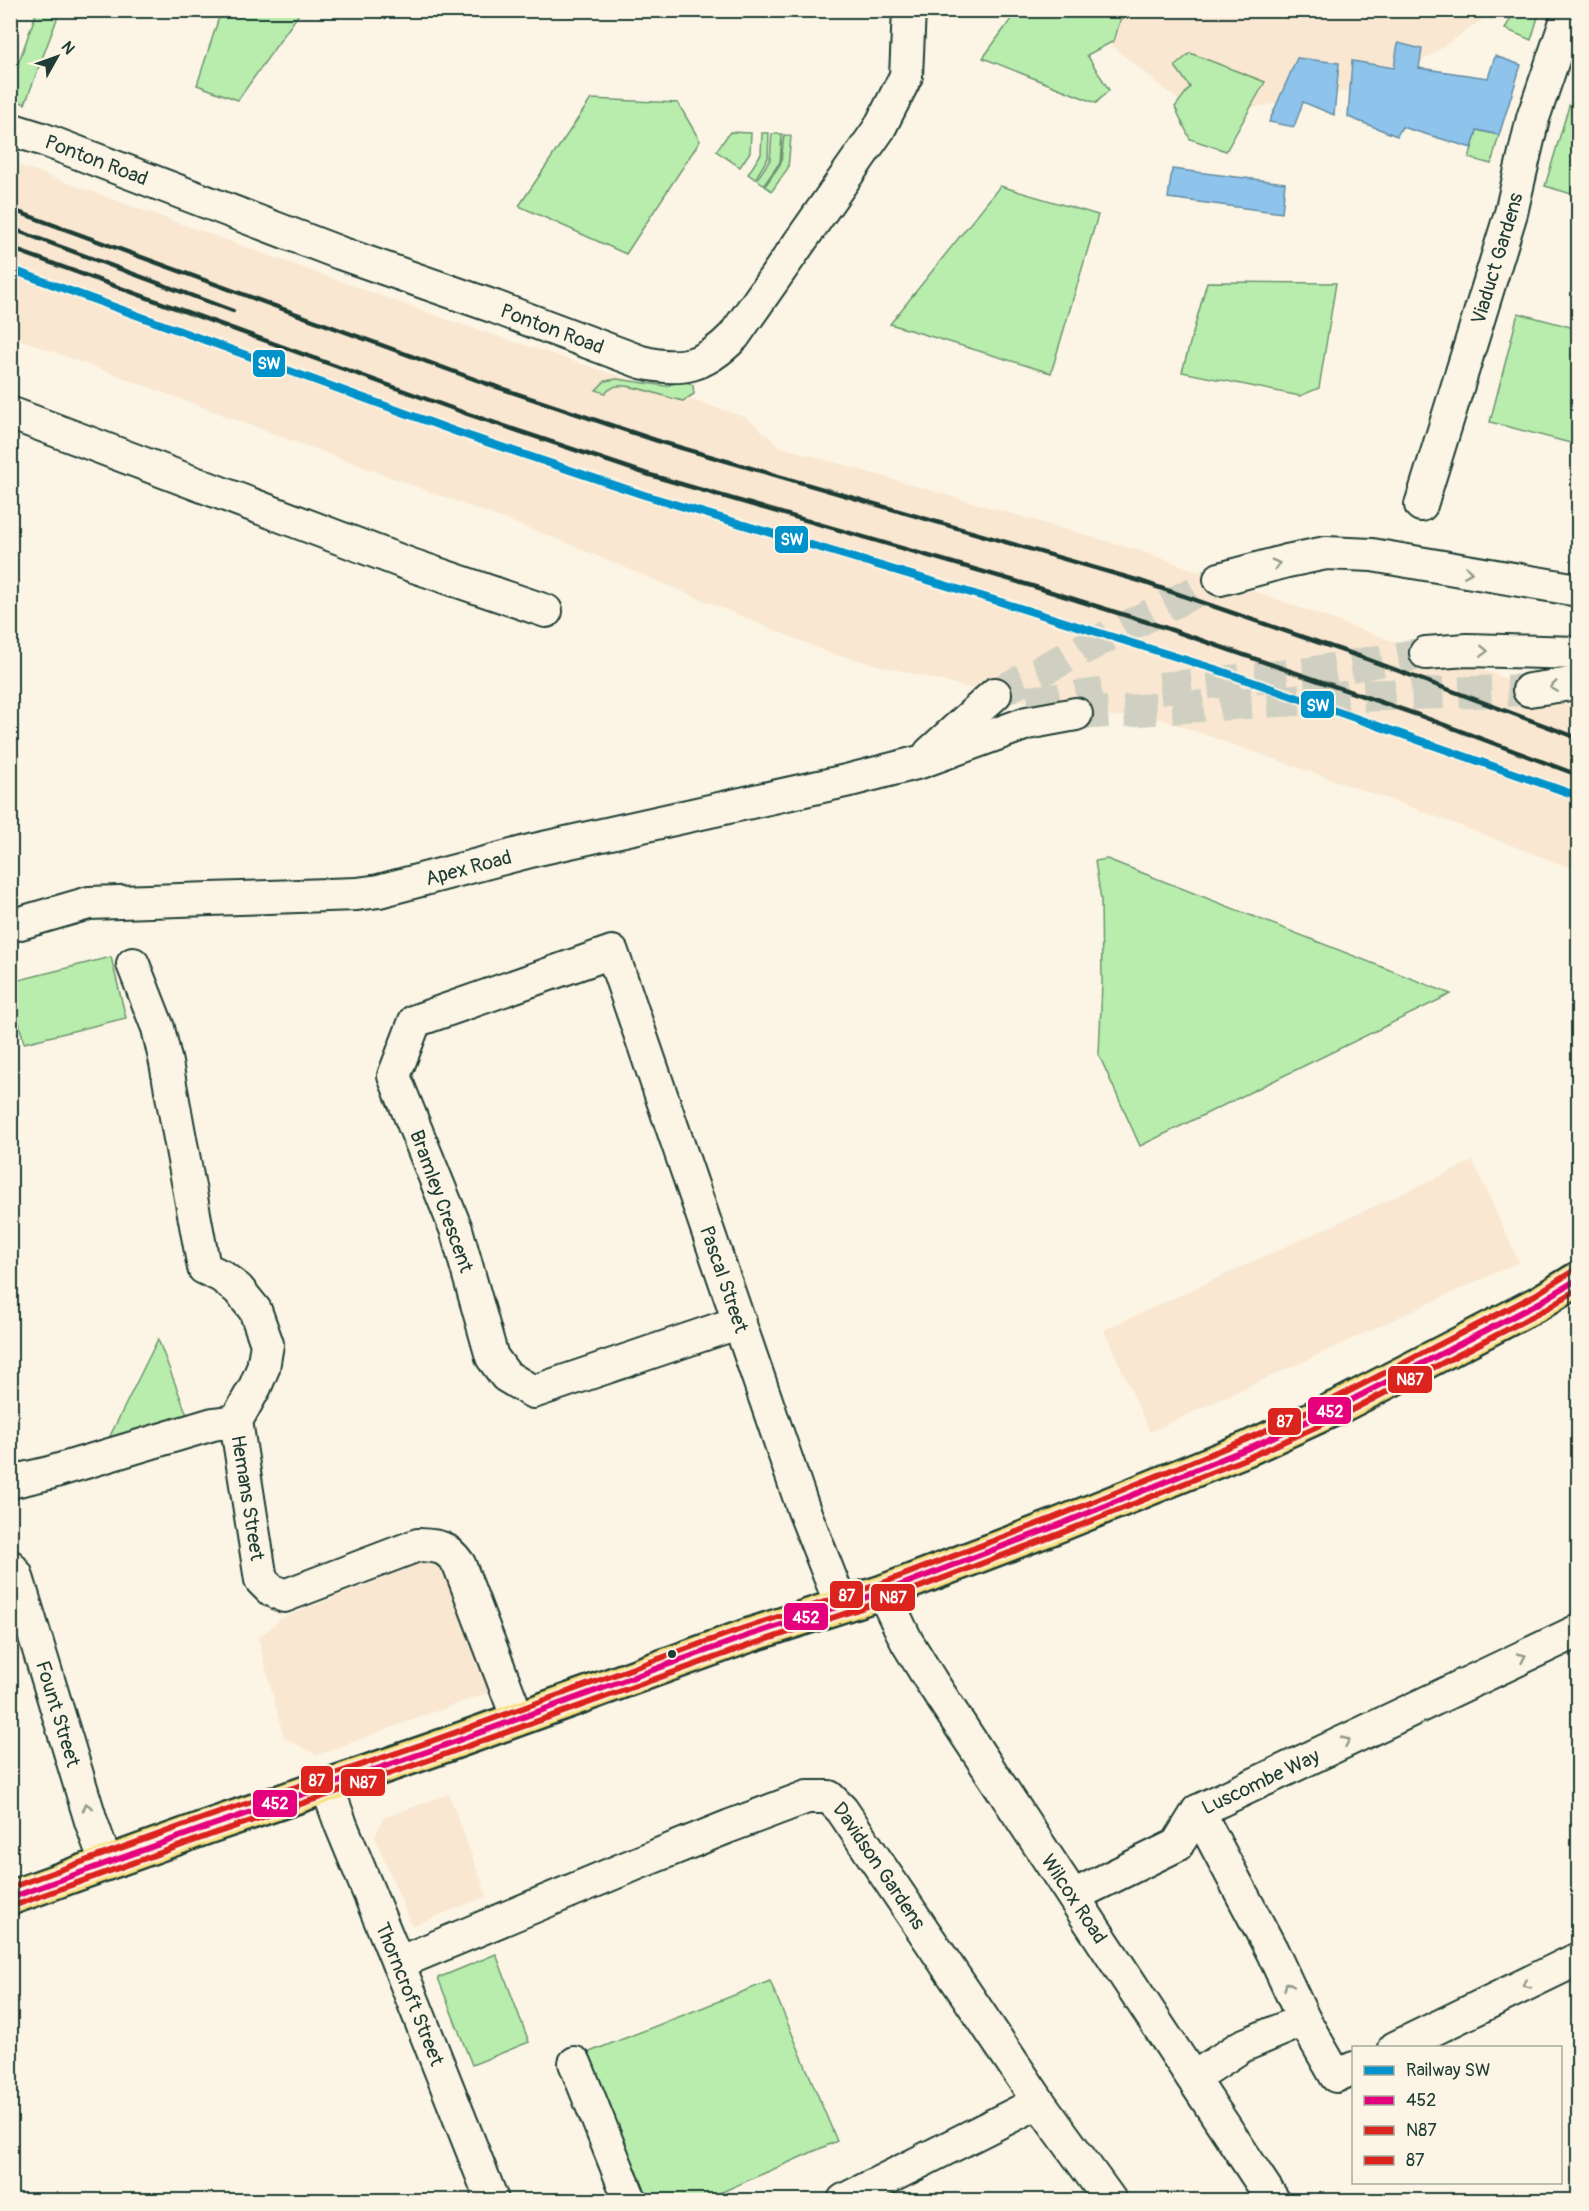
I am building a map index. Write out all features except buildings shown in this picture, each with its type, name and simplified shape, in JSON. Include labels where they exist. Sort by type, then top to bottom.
[{"type":"main road","points":[[10,1898],[518,1719],[618,1681],[883,1592],[1056,1526],[1249,1448],[1399,1376],[1539,1303],[1578,1279]]},
{"type":"street","name":"Ponton Road","points":[[10,129],[42,139],[340,253],[641,362],[662,367],[685,366],[708,359],[734,336],[879,129],[906,76],[909,10]]},
{"type":"street","name":"Viaduct Gardens","points":[[1421,505],[1511,213],[1533,118],[1570,10]]},
{"type":"street","points":[[10,413],[411,565],[546,611]]},
{"type":"street","points":[[1220,579],[1326,553],[1372,555],[1578,590]]},
{"type":"street","points":[[1426,653],[1467,650],[1578,653]]},
{"type":"street","points":[[1529,690],[1578,683]]},
{"type":"street","points":[[920,762],[995,694]]},
{"type":"street","points":[[920,762],[1028,702]]},
{"type":"street","points":[[920,762],[1027,723],[1076,714]]},
{"type":"street","name":"Apex Road","points":[[10,926],[89,903],[357,894],[379,891],[534,850],[850,780],[920,762]]},
{"type":"street","name":"Bramley Crescent","points":[[612,952],[415,1021],[394,1076],[456,1229],[492,1357],[506,1376],[533,1392],[740,1322]]},
{"type":"street","name":"Pascal Street","points":[[612,952],[803,1508],[841,1605]]},
{"type":"street","name":"Hemans Street","points":[[133,964],[158,1028],[204,1268],[221,1276],[238,1289],[255,1310],[267,1344],[263,1368],[236,1422],[261,1580],[270,1589],[284,1596],[418,1545],[439,1546],[451,1553],[459,1564],[518,1719]]},
{"type":"street","points":[[10,1482],[50,1473],[213,1424],[236,1422]]},
{"type":"street","name":"Fount Street","points":[[10,1566],[16,1574],[91,1821],[106,1863]]},
{"type":"street","name":"Wilcox Road","points":[[883,1592],[931,1681],[1273,2200]]},
{"type":"street","name":"Luscombe Way","points":[[1352,2068],[1336,2076],[1304,2020],[1272,1952],[1198,1811],[1578,1631]]},
{"type":"street","name":"Thorncroft Street","points":[[327,1786],[340,1825],[398,1963],[492,2200]]},
{"type":"street","name":"Davidson Gardens","points":[[398,1963],[741,1822],[807,1797],[830,1797],[842,1810],[1039,2102],[1110,2200]]},
{"type":"street","points":[[1073,1896],[1177,1845],[1198,1811]]},
{"type":"street","points":[[1399,2046],[1578,1959]]},
{"type":"street","points":[[1193,2078],[1242,2046],[1304,2020]]},
{"type":"street","points":[[575,2063],[630,2200]]},
{"type":"street","points":[[843,2200],[1039,2102]]},
{"type":"shaded area","points":[[1070,11],[1495,11],[1389,84],[1198,117]]},
{"type":"shaded area","points":[[10,162],[448,320],[747,418],[781,447],[1144,552],[1426,653],[1495,674],[1529,690],[1578,708],[1578,871],[1419,810],[1160,719],[1076,714],[829,653],[552,537],[11,336]]},
{"type":"shaded area","points":[[1473,1161],[1519,1262],[1150,1432],[1104,1330]]},
{"type":"shaded area","points":[[440,1556],[495,1690],[317,1755],[284,1738],[258,1638],[282,1618]]},
{"type":"shaded area","points":[[449,1794],[487,1896],[412,1926],[375,1837],[383,1818]]},
{"type":"green space","points":[[1515,10],[1532,11],[1538,17],[1531,40],[1505,29]]},
{"type":"green space","points":[[37,11],[60,11],[25,104],[11,98],[11,84]]},
{"type":"green space","points":[[221,11],[301,11],[238,100],[197,85]]},
{"type":"green space","points":[[1017,11],[1123,11],[1114,41],[1087,55],[1109,90],[1096,103],[983,58]]},
{"type":"green space","points":[[1190,53],[1265,82],[1226,151],[1190,139],[1175,107],[1190,87],[1175,66]]},
{"type":"green space","points":[[1578,76],[1578,196],[1545,186]]},
{"type":"green space","points":[[591,99],[678,103],[700,141],[626,254],[519,206]]},
{"type":"green space","points":[[1477,130],[1499,135],[1491,164],[1469,158]]},
{"type":"green space","points":[[730,132],[751,133],[750,152],[740,167],[716,151]]},
{"type":"green space","points":[[762,133],[769,133],[768,158],[755,179],[748,174],[761,154]]},
{"type":"green space","points":[[772,134],[782,134],[780,162],[764,185],[757,179],[770,160]]},
{"type":"green space","points":[[784,135],[791,136],[788,168],[772,191],[765,186],[781,163]]},
{"type":"green space","points":[[1000,186],[1098,215],[1051,373],[890,324]]},
{"type":"green space","points":[[1207,282],[1336,283],[1319,388],[1300,396],[1182,372]]},
{"type":"green space","points":[[1518,313],[1578,329],[1578,445],[1490,422]]},
{"type":"green space","points":[[617,379],[666,386],[683,380],[693,385],[694,394],[683,401],[624,386],[614,387],[605,393],[596,390],[605,381]]},
{"type":"green space","points":[[1107,859],[1451,994],[1140,1146],[1099,1055],[1102,983],[1101,900],[1095,861]]},
{"type":"green space","points":[[111,957],[126,1018],[24,1043],[11,991],[11,982]]},
{"type":"green space","points":[[158,1339],[187,1415],[109,1438]]},
{"type":"green space","points":[[496,1954],[529,2042],[472,2065],[438,1978]]},
{"type":"green space","points":[[770,1981],[837,2141],[704,2200],[642,2200],[582,2055]]},
{"type":"water","points":[[1398,43],[1422,49],[1419,68],[1488,78],[1495,56],[1521,65],[1499,135],[1477,130],[1472,148],[1402,127],[1397,136],[1348,117],[1352,61],[1394,68]]},
{"type":"water","points":[[1297,58],[1339,63],[1334,115],[1303,102],[1294,127],[1269,122]]},
{"type":"water","points":[[1172,169],[1285,183],[1282,213],[1168,198]]},
{"type":"tunnel","points":[[995,694],[1220,579]]},
{"type":"tunnel","points":[[1160,688],[1309,673],[1426,653]]},
{"type":"tunnel","points":[[1076,714],[1358,696],[1529,690]]},
{"type":"tunnel","points":[[1028,702],[1102,694]]},
{"type":"railway","points":[[10,209],[485,383],[661,442],[1140,581],[1364,658],[1578,738]]},
{"type":"railway","points":[[10,228],[233,311]]},
{"type":"railway","points":[[10,248],[465,413],[650,475],[1032,586],[1163,627],[1418,715],[1578,775]]},
{"type":"rail line","name":"SW","points":[[10,269],[457,432],[644,495],[1218,670],[1578,796]]},
{"type":"transit line","name":"87","points":[[10,1888],[204,1818],[426,1743],[744,1628],[880,1584],[1053,1518],[1245,1440],[1336,1398],[1535,1295],[1573,1271]]},
{"type":"transit line","name":"452","points":[[10,1898],[429,1751],[747,1636],[883,1592],[1056,1526],[1249,1448],[1340,1406],[1539,1303],[1578,1279]]},
{"type":"transit line","name":"N87","points":[[13,1906],[750,1645],[886,1600],[1059,1534],[1252,1456],[1344,1414],[1543,1311],[1578,1289]]}]
